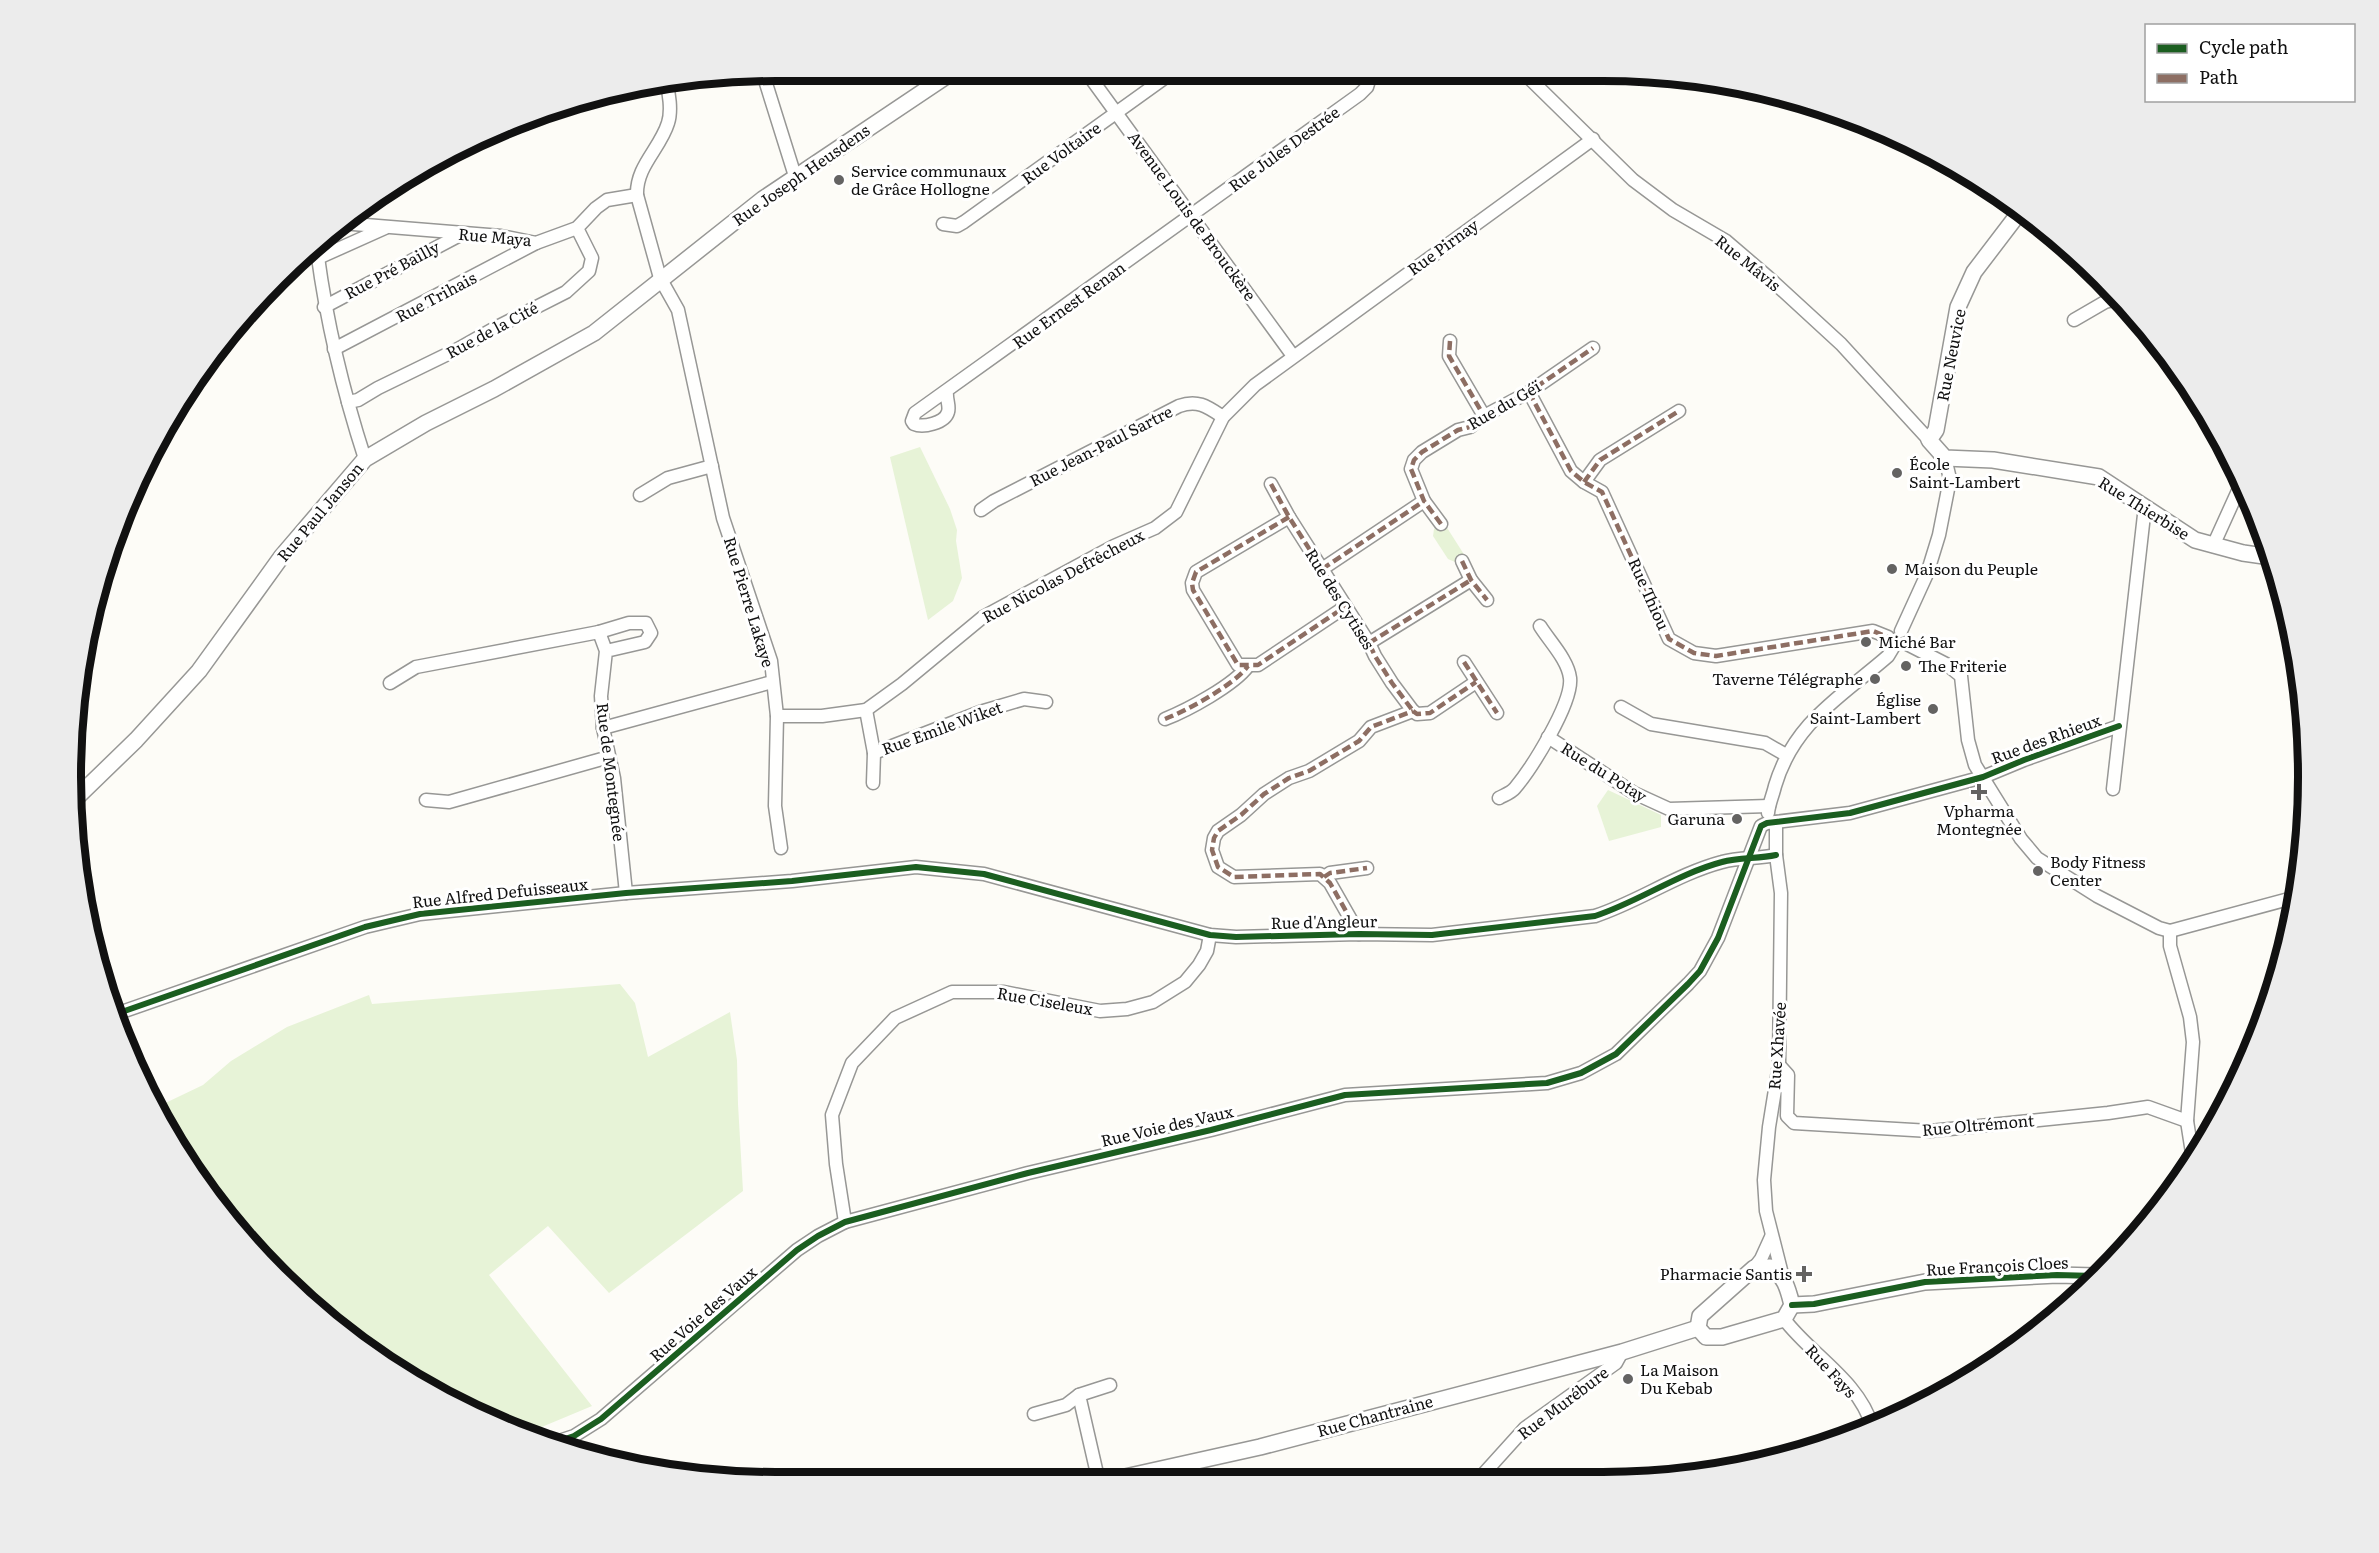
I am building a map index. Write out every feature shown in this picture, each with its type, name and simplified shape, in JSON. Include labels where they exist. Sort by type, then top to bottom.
[{"type":"street","points":[[765,81],[795,176]]},
{"type":"street","name":"Rue Joseph Heusdens","points":[[660,278],[795,176],[939,81]]},
{"type":"street","name":"Avenue Louis de Brouckère","points":[[1093,81],[1293,356]]},
{"type":"street","name":"Rue Voltaire","points":[[943,224],[957,226],[964,222],[1160,81]]},
{"type":"street","name":"Rue Jules Destrée","points":[[1191,217],[1360,94],[1367,87],[1369,81]]},
{"type":"street","name":"Rue Mâvis","points":[[1532,81],[1593,138],[1633,180],[1673,210],[1726,241],[1768,277],[1841,344],[1929,440]]},
{"type":"street","points":[[637,195],[637,183],[642,168],[669,122],[668,90]]},
{"type":"street","name":"Rue Pirnay","points":[[1293,356],[1593,138]]},
{"type":"street","name":"Rue Maya","points":[[354,224],[501,236],[536,243],[577,228],[607,200],[637,195]]},
{"type":"street","name":"Rue Pierre Lakaye","points":[[637,195],[660,278],[678,310],[723,518],[771,661],[777,716],[775,806],[781,848]]},
{"type":"street","name":"Rue Ernest Renan","points":[[947,392],[1191,217]]},
{"type":"street","name":"Rue Neuvice","points":[[1929,440],[1936,430],[1958,307],[1974,272],[2016,217]]},
{"type":"street","points":[[318,258],[389,227]]},
{"type":"street","name":"Rue de la Cité","points":[[348,402],[358,400],[566,292],[589,271],[592,258],[577,228]]},
{"type":"street","name":"Rue Pré Bailly","points":[[324,307],[461,234]]},
{"type":"street","name":"Rue Trihais","points":[[334,349],[536,243]]},
{"type":"street","points":[[318,254],[324,307],[364,459]]},
{"type":"street","name":"Rue Paul Janson","points":[[81,793],[136,740],[199,671],[282,556],[364,459],[594,333],[638,299],[660,278]]},
{"type":"street","points":[[2074,320],[2109,301]]},
{"type":"street","points":[[1450,341],[1449,356],[1484,416]]},
{"type":"street","name":"Rue du Géï","points":[[1424,501],[1411,469],[1414,460],[1422,452],[1529,392],[1593,348]]},
{"type":"street","name":"Rue Nicolas Defrêcheux","points":[[777,716],[822,716],[866,710],[902,684],[983,617],[1104,552],[1155,528],[1176,512],[1223,417],[1245,394],[1293,356]]},
{"type":"street","name":"Rue Thiou","points":[[1529,392],[1571,471],[1584,482],[1602,492],[1669,639],[1694,653],[1716,656],[1873,631],[1897,639],[1946,664],[1961,676],[1968,740],[1976,765],[1983,777]]},
{"type":"street","name":"Rue Jean-Paul Sartre","points":[[981,510],[994,501],[1185,403],[1200,403],[1223,417]]},
{"type":"street","points":[[1584,482],[1600,460],[1679,411]]},
{"type":"street","points":[[1768,824],[1769,806],[1786,755],[1805,728],[1825,707],[1888,656],[1927,574],[1939,535],[1950,479],[1945,458],[1929,440]]},
{"type":"street","name":"Rue Thierbise","points":[[1945,458],[1993,460],[2099,477],[2195,540],[2213,546],[2262,555]]},
{"type":"street","points":[[640,495],[668,478],[711,466]]},
{"type":"street","name":"Rue des Cytises","points":[[1271,484],[1288,517],[1369,643],[1375,657],[1413,711]]},
{"type":"street","points":[[2213,546],[2237,493]]},
{"type":"street","points":[[1322,569],[1424,501],[1441,524]]},
{"type":"street","name":"Rue des Rhieux","points":[[2113,789],[2145,507]]},
{"type":"street","points":[[1288,517],[1196,572],[1193,578],[1193,590],[1238,665],[1258,665],[1345,607]]},
{"type":"street","points":[[1462,561],[1471,580],[1487,600]]},
{"type":"street","points":[[1369,643],[1471,580]]},
{"type":"street","points":[[390,683],[416,667],[599,632],[629,623],[646,622],[651,633],[645,642],[606,651]]},
{"type":"street","name":"Rue du Potay","points":[[1499,798],[1514,790],[1548,737],[1568,698],[1570,677],[1568,668],[1540,626]]},
{"type":"street","name":"Rue de Montegnée","points":[[599,632],[606,651],[601,696],[603,728],[614,778],[626,893]]},
{"type":"street","points":[[1464,662],[1497,713]]},
{"type":"street","points":[[1165,718],[1191,707],[1242,674],[1248,666]]},
{"type":"street","points":[[603,728],[772,682]]},
{"type":"street","points":[[1359,934],[1330,883],[1320,874],[1234,877],[1218,867],[1212,850],[1218,831],[1241,815],[1264,794],[1289,778],[1309,771],[1359,741],[1371,727],[1413,711],[1417,714],[1430,713],[1476,682]]},
{"type":"street","name":"Rue Emile Wiket","points":[[874,753],[980,712],[1024,699],[1046,702]]},
{"type":"street","points":[[1621,706],[1651,724],[1765,743],[1786,755]]},
{"type":"street","name":"Rue Emile Wiket","points":[[866,710],[874,753],[873,783]]},
{"type":"street","name":"Rue des Rhieux","points":[[1768,824],[1850,813],[1983,777],[2119,726]]},
{"type":"street","name":"Rue du Potay","points":[[1548,737],[1634,793],[1669,808],[1769,806]]},
{"type":"street","points":[[426,800],[449,802],[609,757]]},
{"type":"street","points":[[1983,777],[2021,839],[2037,858],[2097,896],[2158,928],[2170,931],[2287,899]]},
{"type":"street","name":"Rue Xhavée","points":[[1768,824],[1776,855],[1781,893],[1779,1065],[1769,1126],[1764,1180],[1766,1211],[1782,1274]]},
{"type":"street","name":"Rue Voie des Vaux","points":[[566,1439],[601,1419],[797,1250],[845,1222],[1028,1173],[1211,1130],[1345,1095],[1547,1083],[1581,1073],[1616,1054],[1700,971],[1718,938],[1753,845],[1768,824]]},
{"type":"street","name":"Rue d'Angleur","points":[[869,873],[916,867],[984,874],[1210,935],[1236,937],[1432,935],[1594,916],[1618,909],[1723,861],[1776,855]]},
{"type":"street","points":[[1324,877],[1330,873],[1367,868]]},
{"type":"street","name":"Rue Alfred Defuisseaux","points":[[122,1012],[365,927],[409,917],[626,893],[869,873]]},
{"type":"street","points":[[2170,931],[2170,946],[2190,1017],[2193,1042],[2187,1121],[2191,1147]]},
{"type":"street","name":"Rue Ciseleux","points":[[845,1222],[836,1164],[832,1115],[852,1063],[895,1018],[952,993],[1004,992],[1100,1011],[1127,1009],[1153,1002],[1185,982],[1207,951],[1210,935]]},
{"type":"street","name":"Rue Oltrémont","points":[[1779,1065],[1788,1075],[1787,1116],[1794,1123],[1930,1131],[2148,1107],[2187,1121]]},
{"type":"street","points":[[1698,1328],[1700,1316],[1754,1268],[1761,1259],[1771,1237]]},
{"type":"street","points":[[1754,1268],[1770,1267],[1782,1274],[1788,1312]]},
{"type":"street","name":"Rue François Cloes","points":[[1698,1328],[1706,1337],[1722,1337],[1814,1304],[1925,1282],[2056,1275],[2086,1276]]},
{"type":"street","name":"Rue Fays","points":[[1788,1312],[1795,1333],[1848,1386],[1870,1419]]},
{"type":"street","name":"Rue Chantraine","points":[[1148,1472],[1260,1447],[1628,1350],[1698,1328]]},
{"type":"street","name":"Rue Murébure","points":[[1485,1472],[1525,1428],[1616,1363],[1628,1350]]},
{"type":"street","points":[[1034,1414],[1066,1405],[1079,1395],[1110,1385]]},
{"type":"street","points":[[1079,1395],[1097,1472]]},
{"type":"green space","points":[[920,447],[950,509],[957,530],[956,541],[962,578],[953,601],[928,620],[890,457]]},
{"type":"green space","points":[[1444,523],[1465,556],[1455,562],[1448,559],[1433,536],[1434,529]]},
{"type":"green space","points":[[1608,790],[1661,815],[1661,827],[1609,841],[1597,806]]},
{"type":"green space","points":[[620,984],[635,1003],[648,1057],[730,1012],[737,1060],[743,1191],[609,1293],[548,1226],[489,1275],[592,1406],[537,1429],[469,1400],[390,1355],[318,1299],[254,1235],[198,1163],[174,1124],[163,1104],[203,1085],[231,1061],[287,1027],[369,995],[372,1004]]},
{"type":"marked path","points":[[1450,341],[1449,356],[1484,416]]},
{"type":"marked path","points":[[1441,524],[1424,501],[1411,469],[1414,460],[1422,452],[1458,430],[1470,427],[1484,416],[1529,392],[1593,348]]},
{"type":"marked path","points":[[1529,392],[1571,471],[1584,482],[1602,492],[1669,639],[1694,653],[1716,656],[1873,631],[1888,637]]},
{"type":"marked path","points":[[1584,482],[1600,460],[1679,411]]},
{"type":"marked path","points":[[1271,484],[1375,656],[1413,711]]},
{"type":"marked path","points":[[1322,569],[1424,501]]},
{"type":"marked path","points":[[1289,517],[1196,572],[1192,583],[1193,590],[1238,665],[1258,665],[1345,607]]},
{"type":"marked path","points":[[1462,561],[1471,580],[1487,600]]},
{"type":"marked path","points":[[1369,643],[1471,580]]},
{"type":"marked path","points":[[1464,662],[1497,713]]},
{"type":"marked path","points":[[1165,719],[1186,710],[1222,689],[1248,666]]},
{"type":"marked path","points":[[1413,711],[1417,714],[1430,713],[1476,682]]},
{"type":"marked path","points":[[1359,934],[1330,883],[1320,874],[1234,877],[1218,867],[1212,850],[1214,838],[1218,831],[1241,815],[1264,794],[1289,778],[1309,771],[1359,741],[1371,727],[1413,711]]},
{"type":"marked path","points":[[1324,877],[1330,873],[1367,868]]},
{"type":"cycle path","points":[[566,1439],[601,1419],[797,1250],[845,1222],[1028,1173],[1211,1130],[1345,1095],[1547,1083],[1581,1073],[1616,1054],[1700,971],[1718,938],[1761,826],[1767,823],[1850,813],[1983,777],[2119,726]]},
{"type":"cycle path","points":[[122,1012],[365,927],[420,914],[626,893],[792,881],[916,867],[984,874],[1210,935],[1236,937],[1432,935],[1595,916],[1705,867],[1728,860],[1776,855]]},
{"type":"cycle path","points":[[1792,1305],[1814,1304],[1925,1282],[2057,1275],[2086,1276]]},
{"type":"place","name":"Service communaux de Grâce Hollogne","points":[[839,180]]},
{"type":"place","name":"École Saint-Lambert","points":[[1897,473]]},
{"type":"place","name":"Maison du Peuple","points":[[1892,569]]},
{"type":"place","name":"Miché Bar","points":[[1866,642]]},
{"type":"place","name":"The Friterie","points":[[1906,666]]},
{"type":"place","name":"Taverne Télégraphe","points":[[1875,679]]},
{"type":"place","name":"Église Saint-Lambert","points":[[1933,709]]},
{"type":"place","name":"Vpharma Montegnée","points":[[1979,792]]},
{"type":"place","name":"Garuna","points":[[1737,819]]},
{"type":"place","name":"Body Fitness Center","points":[[2038,871]]},
{"type":"place","name":"Pharmacie Santis","points":[[1804,1274]]},
{"type":"place","name":"La Maison Du Kebab","points":[[1628,1379]]}]
